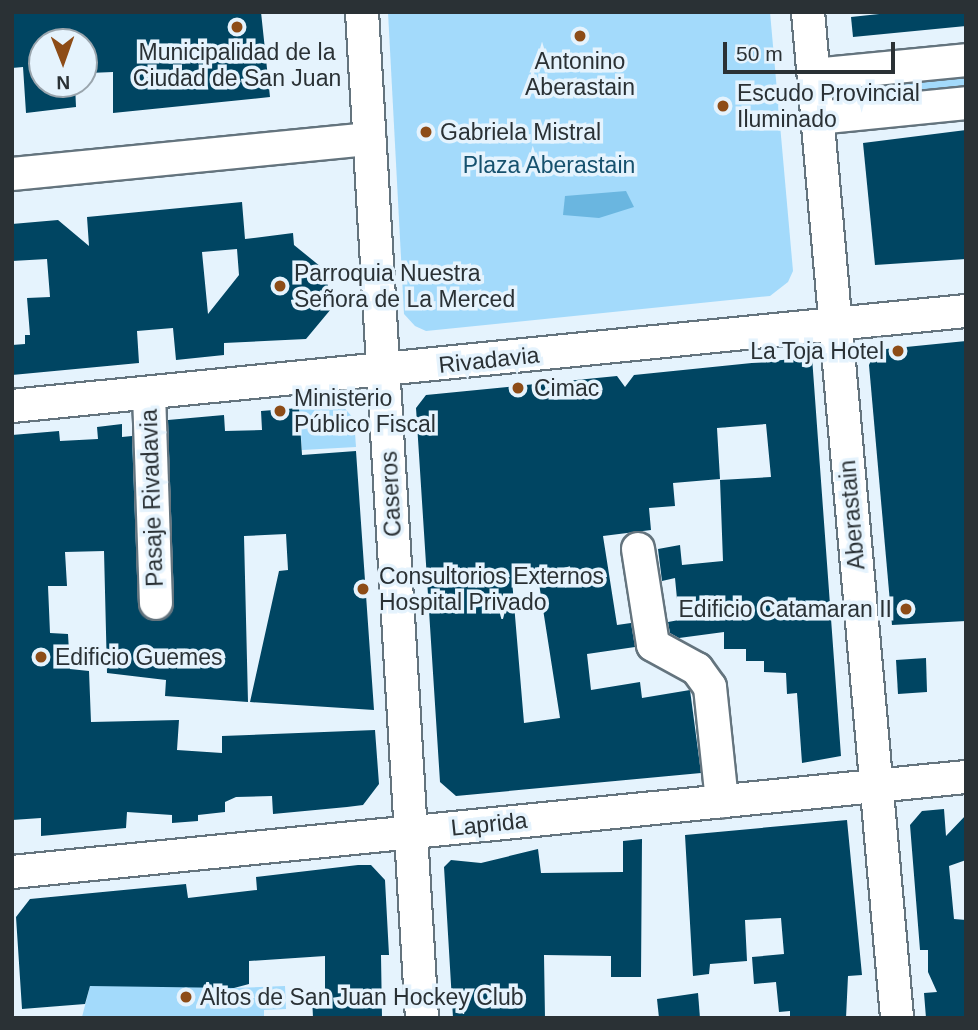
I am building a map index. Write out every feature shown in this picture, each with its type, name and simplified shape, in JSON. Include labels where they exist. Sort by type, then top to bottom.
[{"type":"street","name":"Caseros","points":[[362,12],[422,1018]]},
{"type":"street","name":"Aberastain","points":[[808,12],[897,1018]]},
{"type":"street","points":[[814,75],[966,60]]},
{"type":"street","points":[[817,118],[966,103]]},
{"type":"street","points":[[12,174],[369,139]]},
{"type":"street","name":"Rivadavia","points":[[12,406],[966,311]]},
{"type":"street","name":"Pasaje Rivadavia","points":[[149,393],[156,603]]},
{"type":"street","points":[[638,549],[653,645],[697,669],[710,687],[722,801]]},
{"type":"street","name":"Laprida","points":[[12,872],[966,777]]},
{"type":"green space","name":"Plaza Aberastain","points":[[388,12],[770,12],[793,271],[788,282],[770,296],[426,331],[415,326],[404,314]]},
{"type":"green space","points":[[966,74],[966,91],[849,97],[851,86]]},
{"type":"green space","points":[[341,404],[354,419],[356,447],[302,450],[299,408]]},
{"type":"green space","name":"Altos de San Juan Hockey Club","points":[[97,959],[234,988],[285,986],[286,1009],[264,1010],[264,1018],[72,1018],[82,1017]]},
{"type":"shaded area","points":[[626,191],[634,207],[599,218],[563,215],[565,196]]},
{"type":"building","points":[[12,12],[261,12],[270,97],[113,113],[113,72],[98,73],[98,28],[28,28],[28,98],[76,98],[76,107],[26,113],[23,67],[12,68]]},
{"type":"building","points":[[898,12],[966,12],[966,26],[853,37],[851,17]]},
{"type":"building","points":[[966,130],[966,259],[875,265],[863,143]]},
{"type":"building","points":[[242,202],[245,239],[293,233],[294,245],[326,271],[331,309],[306,339],[224,343],[224,355],[176,360],[173,328],[137,331],[139,363],[12,375],[12,345],[25,344],[25,335],[30,335],[27,298],[50,297],[47,259],[12,261],[12,224],[58,220],[89,246],[87,217]],"holes":[[[237,249],[239,275],[208,314],[202,252]]]},
{"type":"building","points":[[966,341],[966,621],[892,625],[869,365],[876,350]]},
{"type":"building","points":[[812,357],[841,756],[802,763],[797,693],[787,694],[786,673],[764,672],[764,661],[746,661],[746,649],[724,649],[724,632],[679,638],[670,633],[668,622],[679,620],[675,578],[662,581],[658,549],[680,545],[682,565],[723,561],[720,480],[771,477],[766,424],[717,428],[720,479],[673,483],[675,506],[649,508],[651,530],[603,536],[617,625],[631,623],[635,647],[587,654],[591,690],[640,682],[642,698],[690,690],[701,773],[456,796],[440,782],[416,408],[426,395],[617,376],[625,387],[634,375]],"holes":[[[538,577],[560,718],[524,723],[512,580]]]},
{"type":"building","points":[[299,408],[302,455],[356,451],[374,710],[250,702],[279,571],[288,570],[286,534],[244,536],[248,702],[165,696],[166,680],[107,673],[104,551],[65,552],[67,586],[48,586],[50,633],[68,634],[70,669],[89,671],[91,722],[179,720],[177,750],[222,753],[222,736],[375,730],[379,784],[363,805],[347,807],[273,814],[272,796],[236,797],[225,802],[225,812],[198,815],[198,821],[172,823],[172,815],[127,812],[126,828],[41,836],[41,818],[12,820],[12,435],[59,431],[60,441],[98,439],[97,427],[122,424],[122,437],[132,436],[138,604],[147,619],[157,621],[172,612],[174,602],[168,420],[224,415],[225,431],[262,430],[261,411]]},
{"type":"building","points":[[926,658],[927,692],[898,694],[896,660]]},
{"type":"building","points":[[944,809],[946,836],[966,815],[966,860],[949,866],[954,919],[966,920],[966,1018],[926,1018],[924,993],[937,992],[928,972],[928,950],[920,950],[910,825],[922,811]]},
{"type":"building","points":[[847,820],[862,975],[848,976],[846,1018],[790,1018],[790,1011],[779,1012],[776,982],[754,984],[752,957],[784,954],[781,918],[745,920],[747,961],[710,964],[709,974],[693,976],[685,835]]},
{"type":"building","points":[[642,839],[641,977],[611,977],[611,956],[544,955],[545,1018],[453,1018],[444,867],[451,860],[481,863],[538,849],[541,873],[623,872],[623,841]]},
{"type":"building","points":[[371,865],[385,880],[389,955],[381,955],[382,1018],[313,1018],[312,996],[325,995],[325,956],[249,961],[249,984],[234,988],[90,986],[85,1004],[22,1009],[16,917],[30,899],[186,884],[188,898],[257,890],[256,877]]},
{"type":"building","points":[[698,993],[700,1018],[659,1018],[657,999]]},
{"type":"place","name":"Municipalidad de la Ciudad de San Juan","points":[[237,27]]},
{"type":"place","name":"Antonino Aberastain","points":[[580,36]]},
{"type":"place","name":"Escudo Provincial Iluminado","points":[[723,106]]},
{"type":"place","name":"Gabriela Mistral","points":[[426,132]]},
{"type":"place","name":"Parroquia Nuestra Señora de La Merced","points":[[280,286]]},
{"type":"place","name":"La Toja Hotel","points":[[898,351]]},
{"type":"place","name":"Cimac","points":[[518,388]]},
{"type":"place","name":"Ministerio Público Fiscal","points":[[280,411]]},
{"type":"place","name":"Consultorios Externos Hospital Privado","points":[[363,589]]},
{"type":"place","name":"Edificio Catamaran II","points":[[906,609]]},
{"type":"place","name":"Edificio Guemes","points":[[41,657]]},
{"type":"place","name":"Altos de San Juan Hockey Club","points":[[186,997]]}]
